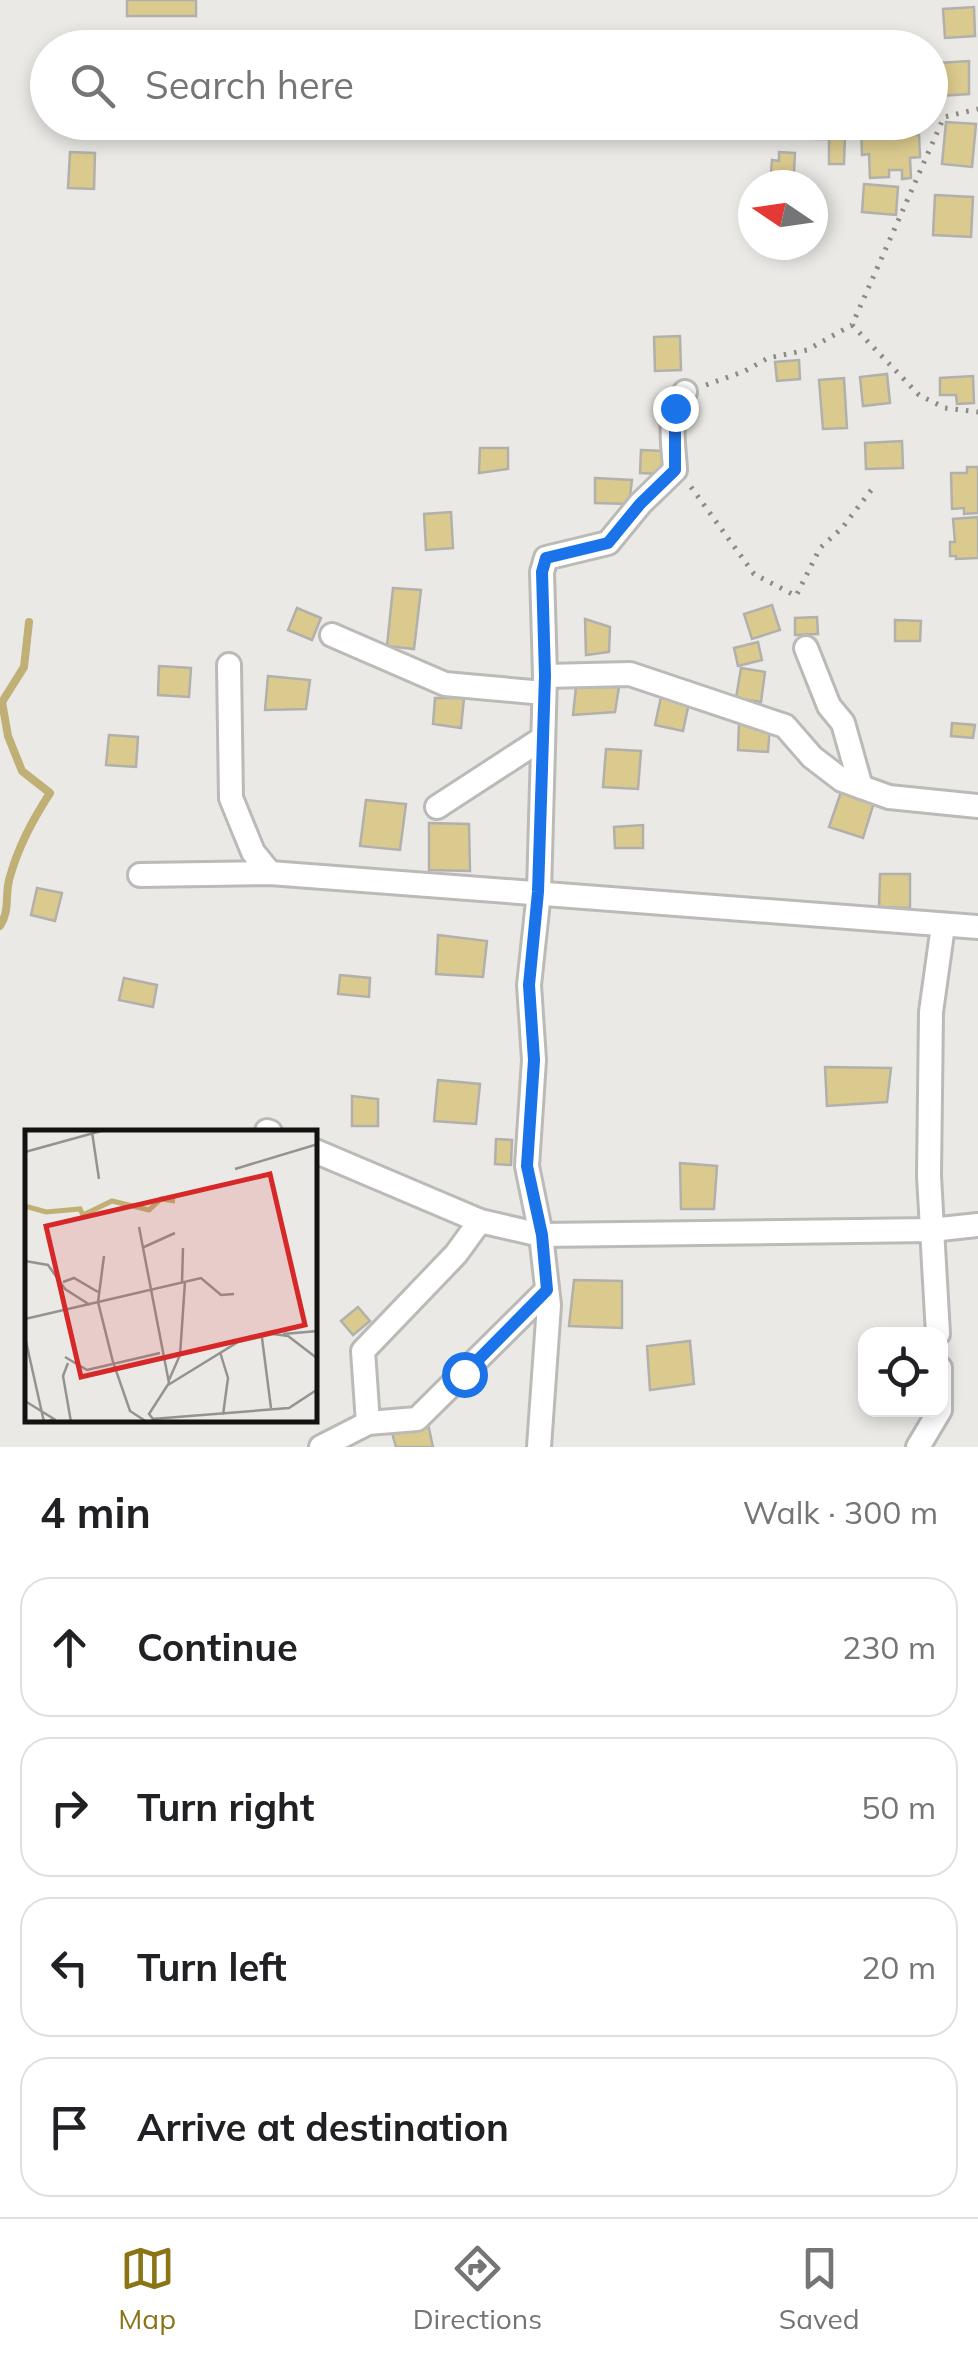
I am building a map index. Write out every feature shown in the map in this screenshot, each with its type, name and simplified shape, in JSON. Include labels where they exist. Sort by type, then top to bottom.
[{"type":"street","points":[[539,1447],[549,1305],[542,1235],[527,1166],[534,1060],[529,985],[538,892],[543,738],[542,572],[546,558],[608,543],[675,470],[673,421],[677,400],[685,392]]},
{"type":"street","points":[[332,635],[445,684],[544,684],[630,674],[785,726],[812,758],[842,780],[889,797],[978,806]]},
{"type":"street","points":[[806,648],[829,706],[843,722],[861,787]]},
{"type":"street","points":[[229,665],[231,798],[253,852],[270,873]]},
{"type":"street","points":[[437,806],[543,738]]},
{"type":"street","points":[[140,876],[270,873],[978,927]]},
{"type":"street","points":[[938,1327],[931,1230],[931,1012],[943,926]]},
{"type":"street","points":[[318,1152],[480,1221],[542,1235],[931,1230],[978,1225]]},
{"type":"street","points":[[368,1423],[363,1351],[456,1254],[480,1221]]},
{"type":"street","points":[[322,1447],[368,1423],[418,1419],[547,1290]]},
{"type":"street","points":[[918,1447],[935,1417]]},
{"type":"path","points":[[948,115],[978,108]]},
{"type":"path","points":[[685,392],[746,372],[768,358],[807,350],[852,325],[933,140]]},
{"type":"path","points":[[852,325],[919,395],[944,408],[978,412]]},
{"type":"path","points":[[675,470],[754,574],[796,596],[820,548],[842,528],[872,490]]},
{"type":"building","points":[[127,0],[196,0],[196,16],[127,16]]},
{"type":"building","points":[[974,7],[975,36],[948,38],[943,9]]},
{"type":"building","points":[[969,61],[969,94],[948,95],[948,62]]},
{"type":"building","points":[[948,122],[976,124],[972,167],[942,164]]},
{"type":"building","points":[[829,140],[845,140],[844,164],[829,164]]},
{"type":"building","points":[[861,140],[919,140],[920,157],[910,158],[911,178],[902,179],[902,170],[889,170],[889,177],[870,178],[869,154],[862,155]]},
{"type":"building","points":[[70,152],[95,153],[94,189],[68,188]]},
{"type":"building","points":[[779,152],[795,153],[794,170],[771,170],[772,160],[779,161]]},
{"type":"building","points":[[864,184],[898,187],[896,215],[862,212]]},
{"type":"building","points":[[935,195],[973,197],[971,237],[933,235]]},
{"type":"building","points":[[680,336],[681,370],[655,371],[654,337]]},
{"type":"building","points":[[799,360],[800,379],[777,381],[775,362]]},
{"type":"building","points":[[887,374],[890,403],[863,406],[860,377]]},
{"type":"building","points":[[973,376],[974,403],[957,404],[956,395],[940,395],[940,378]]},
{"type":"building","points":[[844,378],[847,428],[823,429],[819,380]]},
{"type":"building","points":[[902,441],[903,468],[866,469],[865,443]]},
{"type":"building","points":[[480,448],[508,448],[508,469],[479,473]]},
{"type":"building","points":[[641,450],[664,451],[662,474],[640,473]]},
{"type":"building","points":[[967,467],[978,467],[978,513],[964,514],[964,508],[952,509],[951,473],[967,473]]},
{"type":"building","points":[[595,478],[632,480],[629,504],[595,503]]},
{"type":"building","points":[[451,512],[453,548],[426,550],[424,514]]},
{"type":"building","points":[[978,517],[978,558],[950,556],[950,542],[955,542],[953,519]]},
{"type":"building","points":[[393,588],[421,590],[414,649],[387,646]]},
{"type":"building","points":[[772,605],[780,630],[752,639],[744,614]]},
{"type":"building","points":[[297,608],[321,618],[312,640],[288,630]]},
{"type":"building","points":[[817,617],[818,634],[795,635],[795,618]]},
{"type":"building","points":[[585,619],[610,627],[609,652],[586,655]]},
{"type":"building","points":[[895,620],[921,621],[920,641],[895,641]]},
{"type":"building","points":[[758,642],[762,660],[738,666],[734,648]]},
{"type":"building","points":[[159,666],[191,668],[189,697],[158,695]]},
{"type":"building","points":[[741,668],[765,672],[761,702],[736,698]]},
{"type":"building","points":[[268,676],[310,680],[306,709],[265,710]]},
{"type":"building","points":[[576,687],[619,687],[615,712],[573,715]]},
{"type":"building","points":[[661,697],[689,703],[683,731],[655,725]]},
{"type":"building","points":[[435,698],[464,698],[461,728],[433,724]]},
{"type":"building","points":[[739,723],[770,726],[768,752],[738,750]]},
{"type":"building","points":[[952,723],[975,725],[973,738],[951,736]]},
{"type":"building","points":[[109,735],[138,737],[136,767],[106,765]]},
{"type":"building","points":[[606,749],[641,751],[638,789],[603,787]]},
{"type":"building","points":[[842,789],[875,799],[863,838],[829,827]]},
{"type":"building","points":[[366,800],[406,804],[400,850],[360,846]]},
{"type":"building","points":[[429,823],[469,824],[470,871],[429,870]]},
{"type":"building","points":[[643,825],[643,848],[615,848],[614,827]]},
{"type":"building","points":[[880,874],[910,874],[910,908],[879,907]]},
{"type":"building","points":[[37,888],[62,893],[55,921],[31,915]]},
{"type":"building","points":[[438,935],[487,941],[483,977],[436,974]]},
{"type":"building","points":[[340,975],[370,978],[369,997],[338,994]]},
{"type":"building","points":[[124,978],[157,985],[153,1007],[119,1000]]},
{"type":"building","points":[[825,1067],[891,1068],[887,1102],[827,1106]]},
{"type":"building","points":[[438,1080],[480,1084],[476,1124],[434,1121]]},
{"type":"building","points":[[352,1096],[378,1099],[378,1126],[352,1126]]},
{"type":"building","points":[[496,1139],[512,1140],[511,1165],[495,1164]]},
{"type":"building","points":[[680,1163],[717,1166],[714,1209],[681,1209]]},
{"type":"building","points":[[574,1280],[622,1281],[622,1328],[569,1326]]},
{"type":"building","points":[[358,1307],[370,1321],[353,1335],[341,1321]]},
{"type":"building","points":[[690,1341],[694,1384],[650,1390],[647,1346]]},
{"type":"building","points":[[428,1424],[433,1447],[396,1447],[392,1433]]},
{"type":"waterway","points":[[0,926],[17,856],[50,793],[22,771],[8,736],[2,702],[24,667],[29,622]]},
{"type":"route","points":[[464,1374],[547,1290],[542,1235],[527,1166],[534,1060],[529,985],[538,892],[545,676],[542,572],[546,558],[608,543],[675,470],[675,408]]}]
